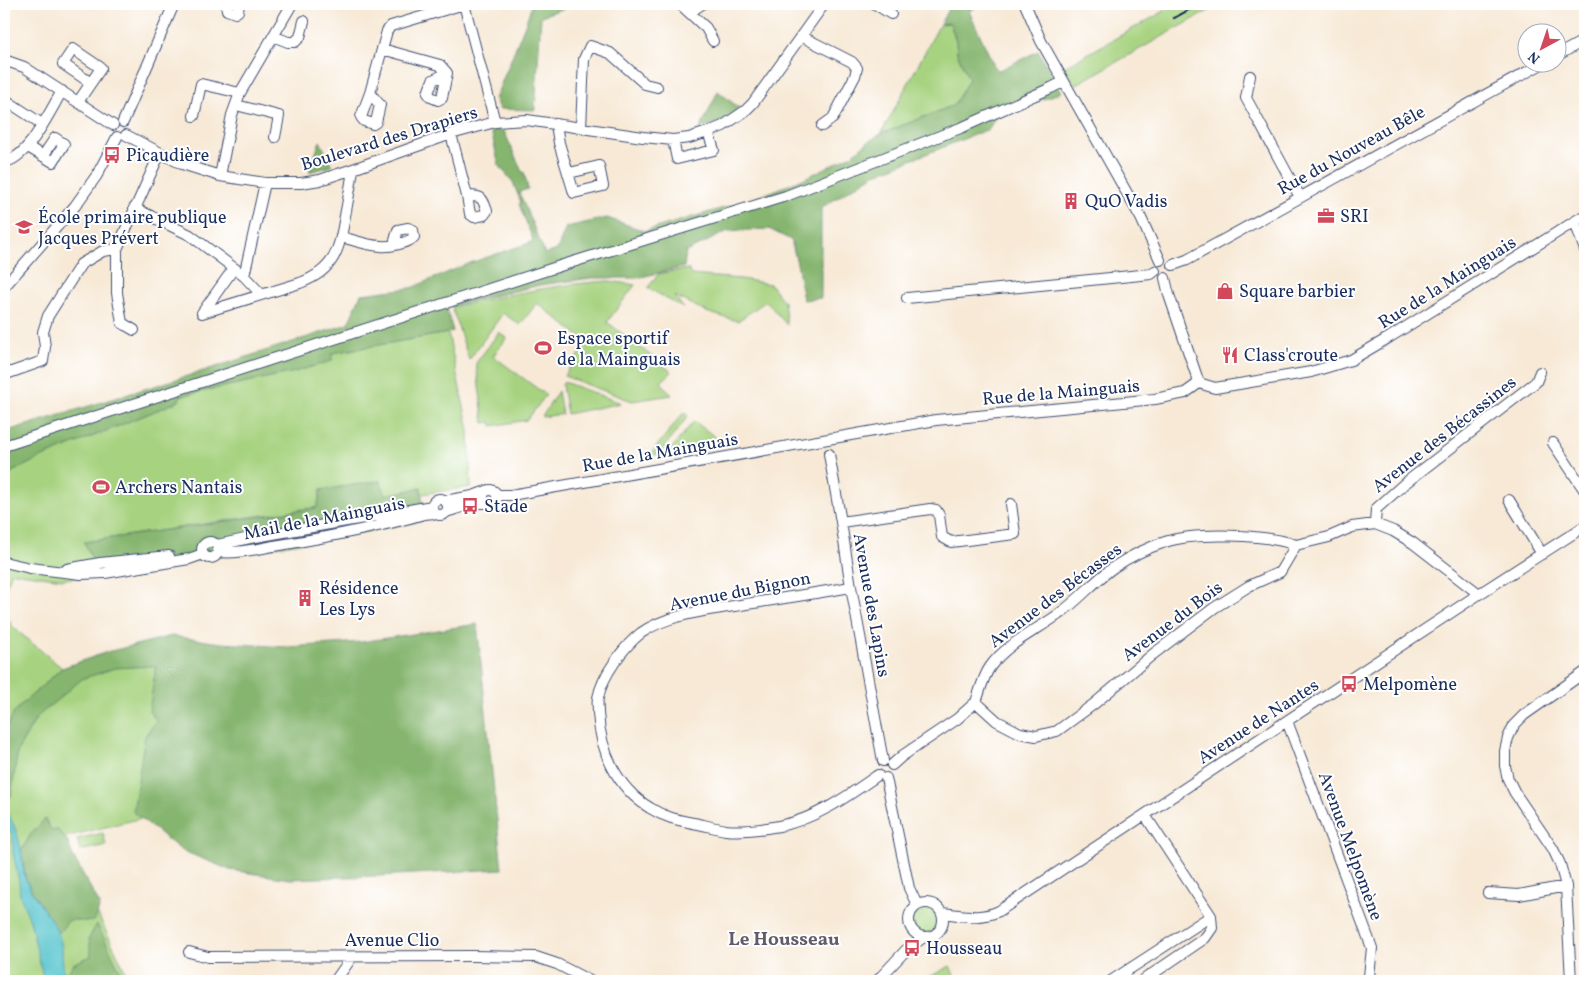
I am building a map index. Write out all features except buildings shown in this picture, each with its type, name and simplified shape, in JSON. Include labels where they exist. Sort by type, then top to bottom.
[{"type":"street","points":[[122,136],[112,131],[118,124],[174,4]]},
{"type":"street","points":[[226,4],[227,10],[235,13],[238,11],[240,4]]},
{"type":"street","points":[[220,176],[240,93],[292,4]]},
{"type":"street","points":[[370,93],[387,31],[391,26],[464,4],[495,122]]},
{"type":"street","points":[[680,4],[706,28],[713,41]]},
{"type":"street","points":[[690,12],[702,4]]},
{"type":"street","name":"Boulevard des Drapiers","points":[[122,136],[182,164],[220,176],[265,183],[301,183],[320,180],[452,134],[495,122],[527,120],[673,140],[689,138],[729,122],[753,103],[824,4]]},
{"type":"street","points":[[875,4],[891,14]]},
{"type":"street","points":[[1025,4],[1040,41],[1141,218],[1160,260]]},
{"type":"street","points":[[273,36],[288,42],[295,42],[300,37],[304,21]]},
{"type":"street","points":[[801,36],[852,62],[857,68],[856,76],[833,118],[822,126]]},
{"type":"street","points":[[1566,50],[1585,40]]},
{"type":"street","points":[[581,128],[584,60],[590,46],[610,53],[644,84],[658,87]]},
{"type":"street","points":[[382,49],[440,64],[448,73]]},
{"type":"street","points":[[4,60],[24,67],[78,102],[118,124],[128,127],[75,206],[4,287]]},
{"type":"street","name":"Rue du Nouveau Bêle","points":[[1173,265],[1187,260],[1527,72]]},
{"type":"street","points":[[1250,76],[1246,98],[1300,197]]},
{"type":"street","points":[[4,446],[532,275],[786,196],[963,127],[1063,82]]},
{"type":"street","points":[[78,102],[90,83]]},
{"type":"street","points":[[194,116],[201,84],[240,93]]},
{"type":"street","points":[[4,162],[11,161],[28,146],[62,91]]},
{"type":"street","points":[[6,104],[42,124]]},
{"type":"street","points":[[236,105],[279,116],[275,136]]},
{"type":"street","points":[[556,124],[559,143],[569,173]]},
{"type":"street","points":[[673,140],[677,160],[714,150],[708,132]]},
{"type":"street","points":[[452,134],[467,196]]},
{"type":"street","points":[[28,146],[43,156]]},
{"type":"street","points":[[134,330],[122,323],[117,293],[117,249],[160,153]]},
{"type":"street","points":[[234,268],[202,313],[314,278],[332,261],[338,249],[342,237],[354,169]]},
{"type":"street","points":[[244,276],[265,183]]},
{"type":"street","points":[[134,208],[190,235],[244,276],[261,294]]},
{"type":"street","name":"Rue de la Mainguais","points":[[497,495],[511,495],[936,420],[1155,399],[1185,393],[1199,383],[1215,388],[1311,372],[1351,360],[1585,215]]},
{"type":"street","points":[[1575,222],[1585,250]]},
{"type":"street","points":[[342,237],[381,246],[394,244]]},
{"type":"street","points":[[10,373],[43,361],[43,332],[48,316],[81,264],[103,251],[117,249]]},
{"type":"street","points":[[1160,260],[1169,260],[1173,265],[1172,273],[1165,278]]},
{"type":"street","points":[[907,298],[1151,274],[1155,271],[1156,265],[1160,260]]},
{"type":"street","points":[[1155,271],[1158,275],[1165,278]]},
{"type":"street","points":[[1165,278],[1199,383]]},
{"type":"street","name":"Avenue des Bécassines","points":[[1375,524],[1376,509],[1404,484],[1536,382],[1540,372]]},
{"type":"street","points":[[1553,443],[1585,491]]},
{"type":"street","name":"Avenue des Lapins","points":[[829,454],[851,587],[888,763]]},
{"type":"street","points":[[491,490],[497,495],[497,500],[490,504],[445,506],[491,490]]},
{"type":"street","points":[[484,492],[482,496],[486,503]]},
{"type":"street","points":[[1510,500],[1542,554]]},
{"type":"street","points":[[841,522],[930,509],[936,510],[939,515],[942,537],[951,542],[1015,534],[1011,504]]},
{"type":"street","name":"Mail de la Mainguais","points":[[4,562],[30,568],[81,574],[105,572],[211,554],[250,538],[433,510],[440,515],[445,506]]},
{"type":"street","points":[[1296,545],[1328,537],[1352,527],[1375,524],[1413,543],[1478,594]]},
{"type":"street","name":"Avenue de Nantes","points":[[942,913],[977,917],[999,911],[1478,594],[1585,526]]},
{"type":"street","name":"Avenue des Bécasses","points":[[976,702],[989,668],[1003,652],[1059,614],[1113,568],[1146,550],[1167,542],[1207,536],[1257,537],[1296,545]]},
{"type":"street","name":"Avenue du Bois","points":[[976,702],[997,721],[1020,733],[1036,736],[1057,730],[1094,704],[1152,655],[1214,608],[1248,586],[1280,572],[1296,545]]},
{"type":"street","name":"Avenue du Bignon","points":[[851,587],[698,612],[666,620],[642,633],[619,656],[606,675],[597,698],[598,721],[602,743],[610,764],[629,791],[649,808],[668,818],[727,830],[755,830],[780,826],[800,820],[825,810],[882,776]]},
{"type":"street","points":[[1570,981],[1566,886],[1560,864],[1508,779],[1505,766],[1505,751],[1514,724],[1585,672]]},
{"type":"street","points":[[917,906],[909,888],[882,776],[893,773],[888,763],[902,756],[957,719],[976,702]]},
{"type":"street","name":"Avenue Melpomène","points":[[1287,721],[1372,948],[1370,980]]},
{"type":"street","points":[[1142,981],[1206,938],[1212,928],[1211,916],[1145,815]]},
{"type":"street","points":[[1488,893],[1520,894],[1566,886]]},
{"type":"street","points":[[906,950],[910,914],[917,906],[928,903],[938,908],[942,913],[943,923],[938,932],[930,937],[916,934],[910,926]]},
{"type":"street","points":[[1111,981],[1211,916]]},
{"type":"street","points":[[877,981],[906,950],[924,937]]},
{"type":"street","name":"Avenue Clio","points":[[189,952],[208,957],[536,957],[557,964],[590,981]]},
{"type":"street","points":[[336,981],[352,957]]},
{"type":"green space","points":[[532,4],[573,4],[541,16],[535,110],[499,109],[495,99]]},
{"type":"green space","points":[[951,4],[983,4],[969,11],[996,70],[1002,69],[1038,51],[1061,92],[994,119],[989,129],[873,175],[821,208],[821,298],[803,300],[798,267],[791,240],[769,229],[728,231],[686,252],[684,267],[637,278],[592,278],[540,285],[446,307],[453,331],[448,333],[332,353],[332,361],[294,372],[180,396],[179,401],[40,458],[4,476],[4,432],[197,373],[348,324],[361,294],[411,288],[470,263],[529,243],[533,240],[519,204],[521,203],[513,182],[499,166],[491,130],[504,131],[522,172],[524,172],[528,189],[519,192],[545,254],[557,250],[566,227],[607,218],[645,231],[751,200],[805,178],[852,155],[881,134],[954,105],[969,79],[957,53],[956,41],[950,23],[940,24]]},
{"type":"green space","points":[[1177,4],[1221,4],[1075,85],[1064,67]]},
{"type":"green space","points":[[950,23],[956,41],[957,53],[969,79],[954,105],[881,134],[940,24]]},
{"type":"green space","points":[[718,91],[739,108],[724,120],[700,129]]},
{"type":"green space","points":[[320,141],[332,166],[309,172]]},
{"type":"green space","points":[[688,269],[691,275],[741,279],[770,284],[784,302],[787,325],[766,301],[738,321],[709,313],[675,296],[683,308],[648,288],[658,274]]},
{"type":"green space","points":[[609,281],[635,285],[607,322],[672,372],[661,382],[672,395],[632,401],[564,376],[587,342],[537,303],[520,325],[503,313],[469,360],[452,307],[549,288]]},
{"type":"green space","points":[[499,332],[507,338],[493,356],[546,395],[527,420],[492,426],[491,422],[484,423],[476,363]]},
{"type":"green space","points":[[448,333],[469,430],[471,487],[422,494],[421,488],[386,495],[380,481],[321,490],[317,507],[85,542],[100,576],[63,579],[12,572],[4,592],[4,476],[35,460],[35,457],[45,456],[179,401],[180,396],[295,372],[332,353]]},
{"type":"green space","points":[[564,382],[621,403],[567,414],[562,385]]},
{"type":"green space","points":[[558,391],[562,414],[542,417]]},
{"type":"green space","points":[[684,412],[688,416],[659,454],[650,455]]},
{"type":"green space","points":[[694,421],[723,443],[668,453]]},
{"type":"green space","points":[[380,481],[386,495],[421,488],[425,520],[355,534],[100,576],[84,542],[317,508],[321,490]]},
{"type":"green space","points":[[4,613],[14,628],[62,668],[13,714],[65,680],[172,648],[142,818],[61,838],[130,981],[4,981]]},
{"type":"green space","points":[[477,624],[502,869],[290,879],[230,870],[181,850],[133,812],[145,736],[156,720],[149,711],[156,666],[115,668],[82,679],[37,717],[18,750],[11,796],[4,801],[4,733],[13,714],[21,705],[62,668],[107,652],[172,636],[221,643],[288,647],[361,642]]},
{"type":"green space","points":[[45,819],[52,831],[57,829],[67,840],[73,856],[100,905],[95,920],[89,922],[69,920],[58,934],[26,879],[21,851],[31,834]]},
{"type":"green space","points":[[103,833],[106,845],[80,851],[77,839]]},
{"type":"green space","points":[[926,906],[936,910],[940,920],[936,930],[926,934],[916,930],[912,920],[916,910]]},
{"type":"green space","points":[[97,924],[125,981],[116,981],[114,976],[106,976],[105,981],[67,981],[65,978],[73,964],[91,956],[89,938]]},
{"type":"green space","points":[[950,966],[957,981],[922,981]]},
{"type":"water","points":[[4,811],[9,816],[17,833],[26,880],[52,922],[61,941],[67,981],[44,981],[30,920],[20,896],[13,853],[13,838]]},
{"type":"railway","points":[[1174,18],[1199,4]]},
{"type":"place","name":"Picaudière","points":[[112,155]]},
{"type":"place","name":"QuO Vadis","points":[[1071,201]]},
{"type":"place","name":"SRI","points":[[1326,216]]},
{"type":"place","name":"École primaire publique Jacques Prévert","points":[[24,227]]},
{"type":"place","name":"Square barbier","points":[[1225,291]]},
{"type":"place","name":"Espace sportif de la Mainguais","points":[[543,348]]},
{"type":"place","name":"Class'croute","points":[[1230,355]]},
{"type":"place","name":"Archers Nantais","points":[[101,487]]},
{"type":"place","name":"Stade","points":[[470,506]]},
{"type":"place","name":"Résidence Les Lys","points":[[305,598]]},
{"type":"place","name":"Melpomène","points":[[1349,684]]},
{"type":"place","name":"Housseau","points":[[912,948]]},
{"type":"district","name":"Le Housseau","points":[[784,938]]}]
